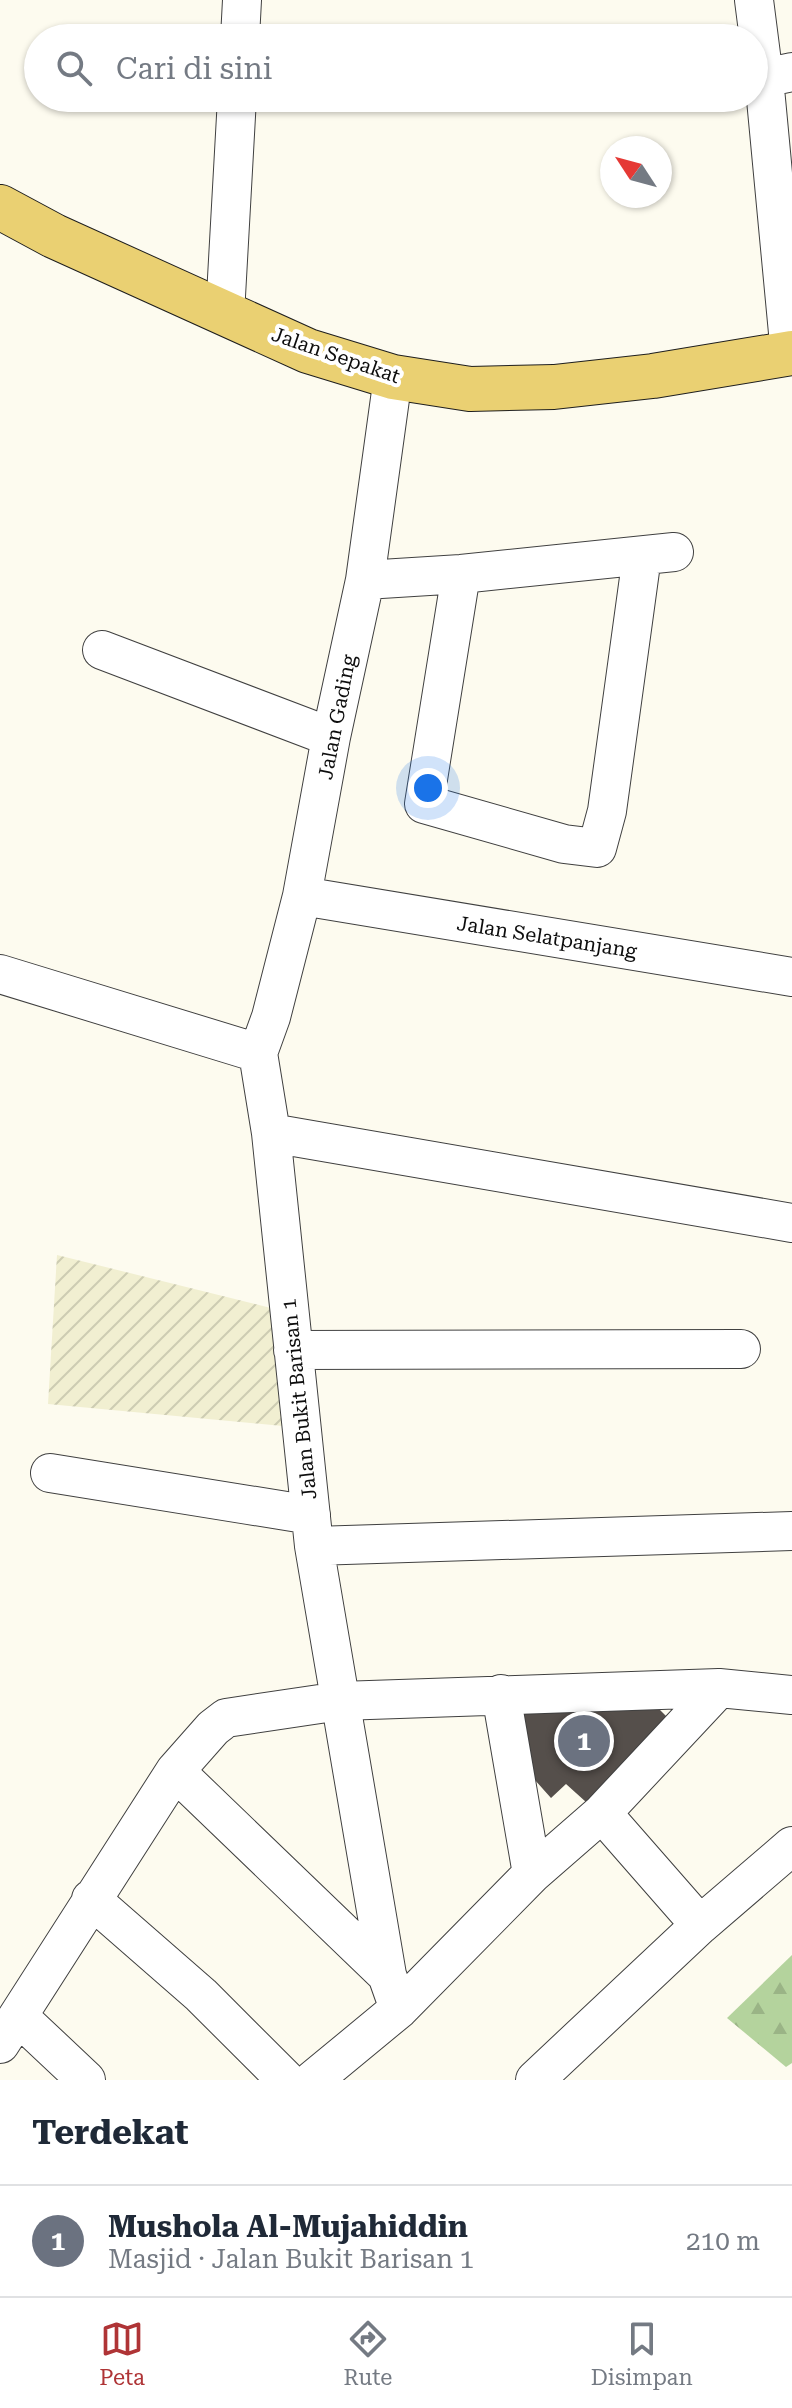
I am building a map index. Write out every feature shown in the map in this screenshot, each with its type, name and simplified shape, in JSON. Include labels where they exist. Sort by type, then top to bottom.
[{"type":"main road","name":"Jalan Sepakat","points":[[0,207],[54,236],[308,351],[393,377],[470,389],[554,387],[653,376],[791,354]]},
{"type":"street","points":[[241,24],[242,0]]},
{"type":"street","points":[[754,0],[762,24]]},
{"type":"street","points":[[768,44],[778,75],[791,354]]},
{"type":"street","points":[[225,314],[236,112]]},
{"type":"street","name":"Jalan Gading","points":[[258,1053],[271,1017],[302,896],[331,737],[365,580],[393,377]]},
{"type":"street","points":[[365,580],[461,574],[658,554],[597,848],[564,844],[424,804],[461,574]]},
{"type":"street","points":[[102,650],[331,737]]},
{"type":"street","name":"Jalan Selatpanjang","points":[[302,896],[792,977]]},
{"type":"street","points":[[0,974],[258,1053]]},
{"type":"street","name":"Jalan Bukit Barisan 1","points":[[258,1053],[271,1133],[312,1530],[393,1992]]},
{"type":"street","points":[[271,1133],[792,1223]]},
{"type":"street","points":[[293,1350],[741,1349]]},
{"type":"street","points":[[50,1473],[312,1530],[792,1531]]},
{"type":"street","points":[[313,2080],[393,1992],[602,1813],[719,1688]]},
{"type":"street","points":[[86,2080],[9,2030],[175,1771],[213,1728],[226,1718],[340,1701],[501,1694],[719,1688],[792,1695]]},
{"type":"street","points":[[501,1694],[532,1874]]},
{"type":"street","points":[[175,1771],[393,1992]]},
{"type":"street","points":[[602,1813],[700,1925]]},
{"type":"street","points":[[535,2080],[700,1925],[792,1846]]},
{"type":"street","points":[[91,1899],[201,1995],[286,2080]]},
{"type":"shaded area","points":[[57,1255],[283,1311],[293,1427],[48,1404]]},
{"type":"green space","points":[[792,1955],[792,2063],[786,2067],[727,2018]]},
{"type":"building","points":[[645,1695],[671,1721],[586,1802],[566,1784],[551,1798],[518,1761],[516,1704]]},
{"type":"place","name":"Mushola Al-Mujahiddin","points":[[584,1741]]}]
